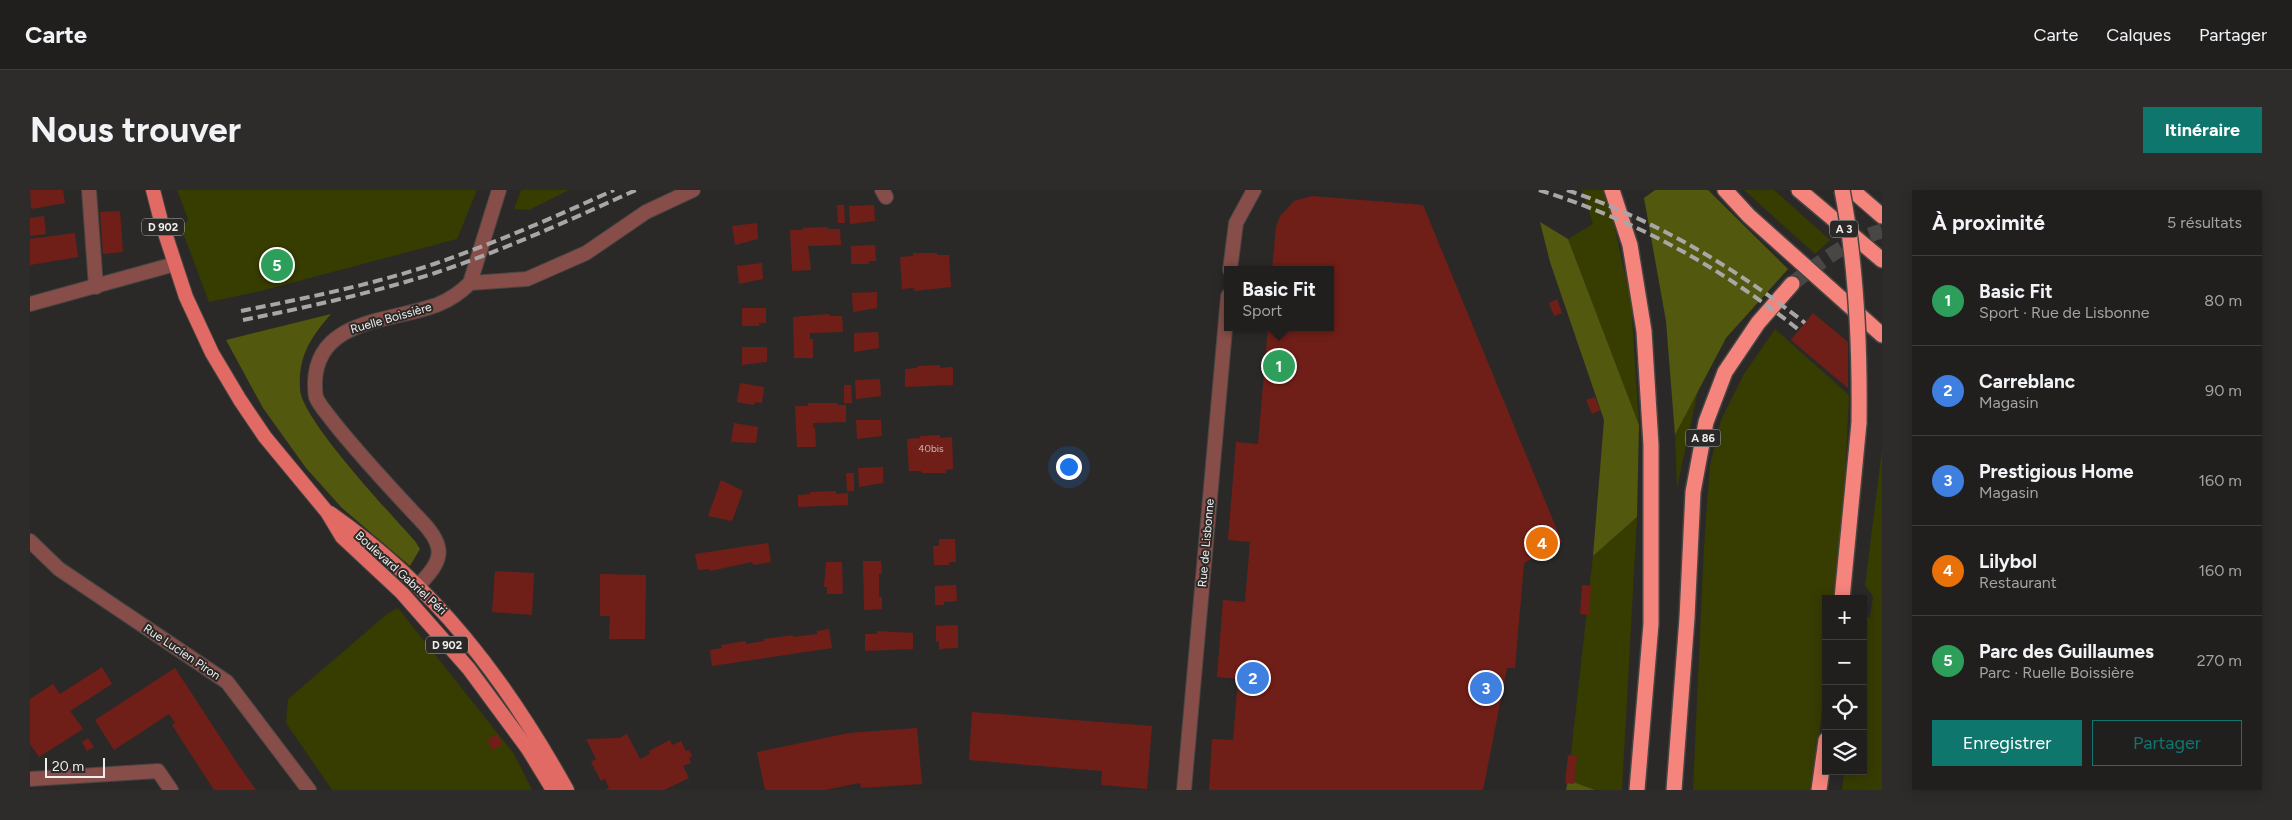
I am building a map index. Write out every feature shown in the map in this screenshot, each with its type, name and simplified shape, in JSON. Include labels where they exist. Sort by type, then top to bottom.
[{"type":"highway","points":[[1612,190],[1630,246],[1644,331],[1651,445],[1651,624],[1638,790]]},
{"type":"highway","points":[[1725,190],[1749,216],[1882,335]]},
{"type":"highway","name":"A 3","points":[[1799,190],[1882,260]]},
{"type":"highway","points":[[1842,190],[1856,291],[1860,360],[1859,423],[1842,595]]},
{"type":"highway","name":"A 3","points":[[1852,190],[1882,216]]},
{"type":"highway","name":"A 86","points":[[1674,790],[1687,618],[1693,492],[1706,422],[1725,372],[1758,323],[1792,284]]},
{"type":"highway","points":[[1819,790],[1822,769]]},
{"type":"main road","name":"Boulevard Gabriel Péri","points":[[153,190],[175,264],[202,332],[240,400],[265,437],[327,512],[342,537],[402,593],[469,670],[522,741],[554,790]]},
{"type":"main road","name":"Boulevard Gabriel Péri","points":[[327,512],[353,529],[418,586],[466,636],[485,660],[536,734],[567,790]]},
{"type":"street","points":[[89,190],[96,287]]},
{"type":"street","points":[[499,190],[470,283],[527,279],[586,253],[646,212],[693,190]]},
{"type":"street","points":[[1231,266],[1236,223],[1254,190]]},
{"type":"street","points":[[30,304],[175,264]]},
{"type":"street","name":"Ruelle Boissière","points":[[418,586],[433,569],[438,558],[438,547],[423,524],[370,465],[316,398],[315,382],[318,362],[323,350],[335,337],[350,329],[438,305],[458,295],[470,283]]},
{"type":"street","name":"Rue de Lisbonne","points":[[1184,790],[1225,331]]},
{"type":"street","name":"Rue Lucien Piron","points":[[30,541],[59,569],[227,682],[309,790]]},
{"type":"street","points":[[30,779],[158,771],[171,790]]},
{"type":"green space","points":[[177,190],[477,190],[457,239],[261,291],[209,302],[182,230],[188,219]]},
{"type":"green space","points":[[521,190],[569,190],[529,210],[514,209]]},
{"type":"green space","points":[[1582,190],[1606,190],[1631,300],[1639,425],[1568,239],[1593,224]]},
{"type":"green space","points":[[1655,190],[1708,190],[1788,269],[1726,338],[1675,435],[1666,321],[1644,198]]},
{"type":"green space","points":[[1744,190],[1774,190],[1830,240],[1815,254]]},
{"type":"green space","points":[[1540,222],[1568,239],[1639,425],[1637,517],[1593,556],[1604,420],[1550,262]]},
{"type":"green space","points":[[331,314],[317,331],[304,357],[301,367],[300,389],[304,403],[315,422],[349,466],[415,541],[420,549],[410,566],[342,508],[306,468],[263,408],[226,340]]},
{"type":"green space","points":[[1775,329],[1849,395],[1843,523],[1834,595],[1822,595],[1822,709],[1813,790],[1693,790],[1704,546],[1710,465],[1721,420],[1744,374]]},
{"type":"green space","points":[[1698,390],[1677,488],[1675,435]]},
{"type":"green space","points":[[1882,449],[1882,790],[1842,790],[1844,775],[1867,775],[1867,616],[1870,618],[1873,596],[1865,586]]},
{"type":"green space","points":[[1637,517],[1622,790],[1595,790],[1568,780],[1593,556]]},
{"type":"green space","points":[[398,608],[514,754],[532,790],[332,790],[286,723],[288,699],[387,614]]},
{"type":"green space","points":[[1568,780],[1595,790],[1566,790]]},
{"type":"building","points":[[30,190],[63,190],[65,203],[31,209]]},
{"type":"building","points":[[1312,196],[1423,205],[1562,542],[1524,563],[1515,668],[1507,668],[1483,790],[1209,790],[1212,739],[1233,740],[1238,679],[1217,677],[1223,600],[1245,602],[1250,542],[1228,540],[1236,442],[1258,444],[1268,331],[1334,331],[1334,266],[1272,266],[1276,227],[1280,216],[1294,201]]},
{"type":"building","points":[[837,205],[844,205],[845,223],[838,223]]},
{"type":"building","points":[[874,205],[875,221],[850,224],[849,206]]},
{"type":"building","points":[[120,211],[123,252],[103,254],[100,212]]},
{"type":"building","points":[[44,216],[46,234],[30,236],[30,218]]},
{"type":"building","points":[[757,223],[758,239],[735,245],[732,226]]},
{"type":"building","points":[[827,227],[828,229],[840,229],[841,245],[808,246],[811,270],[792,271],[790,230]]},
{"type":"building","points":[[75,233],[78,257],[30,265],[30,239]]},
{"type":"building","points":[[875,245],[876,261],[869,261],[869,264],[851,264],[851,246]]},
{"type":"building","points":[[913,253],[949,255],[951,287],[915,291],[914,288],[902,289],[900,257],[913,256]]},
{"type":"building","points":[[762,263],[763,279],[739,284],[737,266]]},
{"type":"building","points":[[877,292],[877,308],[853,312],[852,293]]},
{"type":"building","points":[[1557,299],[1562,313],[1554,316],[1549,303]]},
{"type":"building","points":[[742,308],[766,308],[766,323],[759,323],[759,326],[742,326]]},
{"type":"building","points":[[1813,313],[1848,342],[1848,388],[1791,340]]},
{"type":"building","points":[[829,314],[830,316],[842,316],[843,332],[810,333],[810,339],[813,339],[813,358],[794,358],[793,317]]},
{"type":"building","points":[[878,332],[879,348],[854,352],[854,333]]},
{"type":"building","points":[[742,347],[767,347],[767,362],[742,365]]},
{"type":"building","points":[[940,365],[940,368],[953,367],[953,385],[905,387],[905,369],[917,368],[917,366]]},
{"type":"building","points":[[880,379],[881,396],[856,399],[855,380]]},
{"type":"building","points":[[740,383],[764,387],[762,403],[755,402],[754,405],[737,402]]},
{"type":"building","points":[[844,385],[851,385],[852,403],[844,403]]},
{"type":"building","points":[[1595,397],[1600,410],[1592,414],[1586,400]]},
{"type":"building","points":[[808,403],[838,403],[838,405],[846,405],[846,422],[813,423],[816,447],[797,447],[795,406],[808,406]]},
{"type":"building","points":[[856,420],[881,420],[882,436],[857,439]]},
{"type":"building","points":[[734,423],[758,427],[756,443],[731,442]]},
{"type":"building","points":[[940,435],[940,438],[952,437],[953,469],[946,470],[946,473],[909,471],[907,439]]},
{"type":"building","points":[[883,467],[883,483],[859,487],[858,468]]},
{"type":"building","points":[[846,473],[854,473],[854,491],[847,491]]},
{"type":"building","points":[[721,480],[743,491],[732,521],[708,516]]},
{"type":"building","points":[[836,491],[836,494],[848,493],[848,505],[798,507],[798,495],[810,494],[810,492]]},
{"type":"building","points":[[939,539],[955,539],[956,562],[949,562],[949,565],[934,565],[933,546],[939,546]]},
{"type":"building","points":[[768,543],[771,562],[753,565],[752,562],[710,571],[710,569],[698,570],[695,554]]},
{"type":"building","points":[[863,561],[881,561],[882,574],[879,574],[879,597],[882,597],[882,609],[864,610]]},
{"type":"building","points":[[826,562],[842,562],[843,594],[827,594],[827,587],[824,587]]},
{"type":"building","points":[[495,571],[534,573],[532,615],[492,612]]},
{"type":"building","points":[[600,574],[646,575],[645,639],[609,639],[610,616],[600,616]]},
{"type":"building","points":[[956,585],[957,601],[944,602],[944,605],[935,605],[935,586]]},
{"type":"building","points":[[1582,585],[1591,586],[1589,615],[1580,614]]},
{"type":"building","points":[[958,625],[958,648],[939,649],[939,641],[936,642],[936,626]]},
{"type":"building","points":[[829,629],[832,648],[712,666],[710,650],[722,648],[721,645],[746,641],[746,644],[764,641],[764,639],[817,634],[817,631]]},
{"type":"building","points":[[877,631],[913,633],[913,649],[865,651],[865,634],[877,634]]},
{"type":"building","points":[[102,667],[112,684],[70,711],[83,729],[39,757],[30,744],[30,699],[53,684],[60,694]]},
{"type":"building","points":[[175,668],[256,790],[214,790],[172,725],[175,723],[169,714],[114,750],[95,720]]},
{"type":"building","points":[[972,712],[1152,726],[1147,789],[1101,785],[1102,771],[969,760]]},
{"type":"building","points":[[917,728],[922,784],[861,788],[860,783],[825,790],[765,790],[757,752],[849,733]]},
{"type":"building","points":[[496,734],[503,744],[493,750],[487,740]]},
{"type":"building","points":[[627,734],[640,759],[650,754],[649,751],[670,740],[672,745],[681,741],[686,751],[689,750],[692,756],[689,758],[691,763],[683,766],[689,778],[664,790],[605,790],[609,788],[605,779],[601,781],[591,762],[596,759],[586,739],[619,738]]},
{"type":"building","points":[[88,738],[94,747],[87,751],[82,742]]},
{"type":"building","points":[[1568,755],[1577,756],[1574,784],[1565,783]]},
{"type":"tunnel","points":[[1792,284],[1846,246],[1882,231]]},
{"type":"railway","points":[[241,311],[362,285],[410,272],[525,229],[614,190]]},
{"type":"railway","points":[[243,320],[340,299],[435,273],[512,245],[636,190]]},
{"type":"railway","points":[[1539,190],[1610,216],[1676,248],[1738,285],[1799,330]]},
{"type":"railway","points":[[1567,190],[1631,215],[1692,246],[1750,282],[1805,323]]},
{"type":"place","name":"Parc des Guillaumes","points":[[277,265]]},
{"type":"place","name":"Basic Fit","points":[[1279,366]]},
{"type":"place","name":"Lilybol","points":[[1542,543]]},
{"type":"place","name":"Carreblanc","points":[[1253,678]]},
{"type":"place","name":"Prestigious Home","points":[[1486,688]]}]
